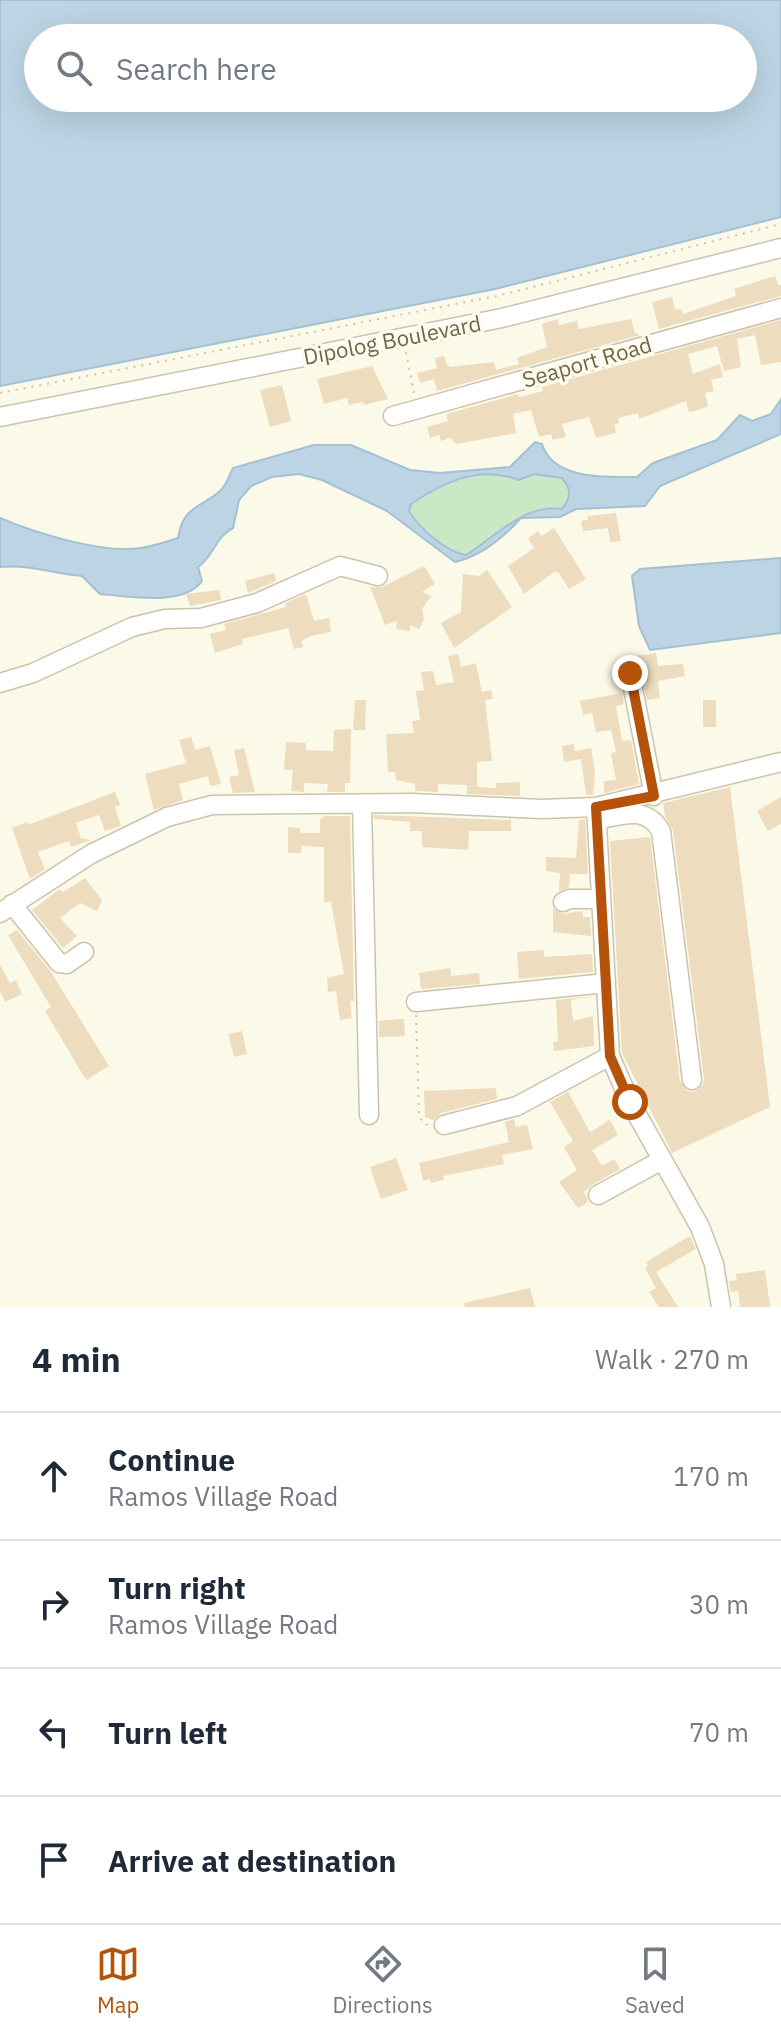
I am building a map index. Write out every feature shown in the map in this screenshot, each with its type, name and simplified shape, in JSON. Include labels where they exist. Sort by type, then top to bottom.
[{"type":"street","name":"Dipolog Boulevard","points":[[0,417],[403,338],[622,290],[781,248]]},
{"type":"street","name":"Seaport Road","points":[[393,416],[781,308]]},
{"type":"street","points":[[0,683],[33,673],[132,627],[165,619],[201,618],[257,603],[340,566],[378,576]]},
{"type":"street","points":[[630,673],[654,796]]},
{"type":"street","points":[[596,814],[781,762]]},
{"type":"street","points":[[84,952],[67,964],[59,963],[6,908],[91,854],[189,810],[240,803],[642,813],[654,819],[661,831],[692,1080]]},
{"type":"street","points":[[362,804],[369,1115]]},
{"type":"street","points":[[596,814],[610,1056],[630,1102],[707,1243],[721,1307]]},
{"type":"street","points":[[563,902],[569,899],[601,899]]},
{"type":"street","points":[[416,1002],[606,983]]},
{"type":"street","points":[[444,1125],[517,1106],[610,1056]]},
{"type":"street","points":[[598,1195],[662,1160]]},
{"type":"path","points":[[0,393],[497,296],[781,224]]},
{"type":"path","points":[[403,338],[417,409]]},
{"type":"path","points":[[416,1002],[420,1117],[425,1125],[444,1125]]},
{"type":"green space","points":[[534,474],[561,478],[565,482],[569,494],[562,509],[548,508],[523,516],[466,555],[434,538],[409,511],[411,505],[436,489],[462,479],[490,475],[519,480]]},
{"type":"water","points":[[0,0],[781,0],[781,217],[495,289],[0,386]]},
{"type":"water","points":[[781,399],[781,434],[660,486],[645,506],[576,509],[560,517],[521,518],[491,545],[455,562],[387,511],[322,480],[299,474],[272,477],[251,486],[239,500],[233,528],[198,567],[202,581],[182,594],[139,598],[100,594],[82,576],[0,567],[0,518],[50,536],[89,545],[125,549],[150,546],[178,538],[184,519],[222,489],[233,468],[314,445],[351,445],[410,470],[440,473],[510,467],[535,442],[542,444],[557,464],[569,470],[596,476],[637,477],[653,463],[717,440],[740,415],[752,421],[771,414]],"holes":[[[490,474],[519,480],[534,474],[562,478],[569,494],[562,509],[535,511],[523,516],[466,555],[434,538],[409,511],[411,504],[423,496],[462,478]]]},
{"type":"water","points":[[781,558],[781,633],[650,650],[639,626],[632,576],[640,569]]},
{"type":"building","points":[[775,276],[778,285],[781,285],[781,296],[659,329],[652,302],[672,297],[675,310],[681,309],[683,314],[736,296],[734,289]]},
{"type":"building","points":[[558,319],[559,325],[577,321],[579,329],[631,319],[635,333],[640,335],[437,391],[434,379],[420,383],[417,373],[437,368],[435,358],[444,356],[451,367],[494,362],[496,370],[519,364],[517,358],[547,347],[542,324]]},
{"type":"building","points":[[781,320],[781,362],[761,365],[755,335],[737,339],[741,367],[724,371],[717,346],[688,354],[693,374],[720,364],[723,377],[711,380],[714,391],[705,393],[708,406],[698,410],[689,412],[686,401],[639,419],[638,413],[618,418],[619,423],[614,425],[616,433],[596,438],[589,417],[562,424],[566,437],[553,440],[551,434],[539,437],[531,410],[513,414],[516,433],[456,444],[450,438],[441,441],[439,435],[430,438],[427,427],[448,421],[446,414],[518,394],[519,397],[543,391],[542,387]]},
{"type":"building","points":[[372,366],[388,399],[349,405],[347,398],[324,404],[317,379]]},
{"type":"building","points":[[282,385],[291,421],[270,427],[260,390]]},
{"type":"building","points":[[616,513],[621,541],[610,542],[608,528],[583,531],[581,521],[588,520],[587,516]]},
{"type":"building","points":[[554,528],[586,579],[569,589],[558,572],[554,572],[524,594],[508,566],[534,548],[528,538],[538,531],[541,536]]},
{"type":"building","points":[[424,566],[435,584],[422,592],[431,596],[422,609],[424,620],[419,629],[410,625],[410,631],[396,629],[397,621],[385,625],[370,587],[382,587]]},
{"type":"building","points":[[487,570],[512,607],[454,648],[441,623],[461,612],[463,574],[479,576]]},
{"type":"building","points":[[274,573],[276,581],[248,593],[245,581]]},
{"type":"building","points":[[219,590],[221,600],[190,606],[186,594]]},
{"type":"building","points":[[306,594],[314,621],[329,618],[331,632],[311,636],[301,641],[303,647],[294,649],[288,628],[242,639],[243,644],[215,653],[210,634],[226,630],[224,624],[286,607],[286,603]]},
{"type":"building","points":[[656,653],[658,666],[683,664],[685,676],[658,681],[660,698],[647,700],[636,656]]},
{"type":"building","points":[[458,654],[461,667],[476,663],[482,692],[491,690],[493,699],[485,700],[492,761],[477,762],[477,787],[496,788],[496,783],[520,782],[520,796],[467,794],[467,785],[438,784],[438,792],[415,791],[415,784],[396,780],[395,772],[388,772],[386,734],[414,733],[412,721],[420,720],[416,691],[424,690],[421,672],[433,671],[436,685],[454,682],[448,656]]},
{"type":"building","points":[[622,693],[624,704],[616,706],[622,741],[631,740],[639,784],[604,793],[604,781],[616,780],[611,753],[616,752],[611,730],[596,732],[592,713],[583,715],[580,701]]},
{"type":"building","points":[[355,700],[366,700],[365,730],[353,730]]},
{"type":"building","points":[[703,700],[716,700],[716,727],[703,727]]},
{"type":"building","points":[[351,729],[350,783],[345,783],[345,792],[327,792],[328,784],[304,783],[304,792],[291,791],[293,770],[284,770],[286,742],[306,743],[306,750],[333,751],[334,730]]},
{"type":"building","points":[[191,737],[195,750],[210,746],[221,784],[210,786],[208,776],[179,784],[183,800],[154,810],[145,774],[186,763],[179,740]]},
{"type":"building","points":[[574,744],[575,751],[591,748],[595,773],[593,795],[586,795],[581,759],[564,762],[562,746]]},
{"type":"building","points":[[244,748],[255,792],[233,793],[229,777],[239,775],[234,750]]},
{"type":"building","points":[[730,787],[770,1107],[672,1153],[622,1053],[610,841],[650,837],[680,1081],[687,1091],[694,1092],[703,1085],[704,1079],[673,830],[665,816],[663,803]]},
{"type":"building","points":[[115,792],[120,805],[115,807],[121,826],[105,831],[99,815],[76,823],[81,838],[91,840],[71,847],[69,841],[38,852],[45,869],[30,879],[12,828],[27,822],[28,825]]},
{"type":"building","points":[[781,797],[781,824],[768,831],[757,811]]},
{"type":"building","points":[[374,815],[511,820],[511,831],[469,831],[468,850],[422,847],[422,831],[410,831],[410,822],[374,819]]},
{"type":"building","points":[[325,816],[350,816],[354,1001],[350,1001],[352,1018],[340,1020],[336,991],[328,992],[327,978],[344,974],[331,902],[324,902],[324,847],[301,846],[301,853],[288,853],[288,827],[300,828],[300,833],[320,833],[320,819]]},
{"type":"building","points":[[585,819],[588,874],[570,874],[569,887],[559,891],[560,873],[546,871],[546,857],[576,858],[579,820]]},
{"type":"building","points":[[85,878],[102,900],[97,911],[80,903],[60,918],[77,936],[63,948],[32,910],[60,889],[63,892]]},
{"type":"building","points":[[553,908],[562,914],[583,911],[583,917],[590,917],[591,936],[553,932]]},
{"type":"building","points":[[17,930],[51,972],[109,1066],[86,1080],[45,1011],[51,1007],[8,935]]},
{"type":"building","points":[[544,950],[544,957],[592,954],[593,972],[519,979],[517,952]]},
{"type":"building","points":[[0,964],[10,983],[16,980],[22,994],[5,1002],[0,991]]},
{"type":"building","points":[[450,968],[451,976],[479,973],[480,984],[421,989],[419,973]]},
{"type":"building","points":[[595,996],[571,1000],[573,1021],[593,1016],[594,1046],[554,1051],[553,1042],[558,1041],[556,1000]]},
{"type":"building","points":[[404,1019],[405,1036],[379,1037],[379,1021]]},
{"type":"building","points":[[242,1031],[247,1054],[234,1057],[228,1034]]},
{"type":"building","points":[[496,1088],[497,1099],[441,1113],[433,1120],[425,1117],[424,1091]]},
{"type":"building","points":[[568,1092],[590,1132],[610,1120],[618,1135],[592,1150],[602,1166],[614,1159],[620,1169],[584,1192],[588,1202],[578,1208],[559,1182],[577,1170],[564,1147],[573,1141],[550,1102]]},
{"type":"building","points":[[514,1119],[516,1127],[527,1125],[533,1149],[502,1155],[504,1164],[443,1176],[444,1180],[431,1183],[430,1179],[423,1181],[419,1163],[509,1142],[505,1122]]},
{"type":"building","points":[[396,1158],[408,1190],[381,1199],[370,1167]]},
{"type":"building","points":[[690,1236],[696,1249],[656,1272],[678,1307],[659,1307],[649,1292],[656,1288],[645,1268],[648,1266],[646,1262]]},
{"type":"building","points":[[765,1270],[770,1307],[740,1307],[738,1291],[731,1292],[729,1281],[737,1280],[736,1274]]},
{"type":"building","points":[[530,1288],[535,1307],[465,1307],[464,1303]]},
{"type":"route","points":[[630,673],[654,796],[596,807],[610,1056],[630,1102]]}]
